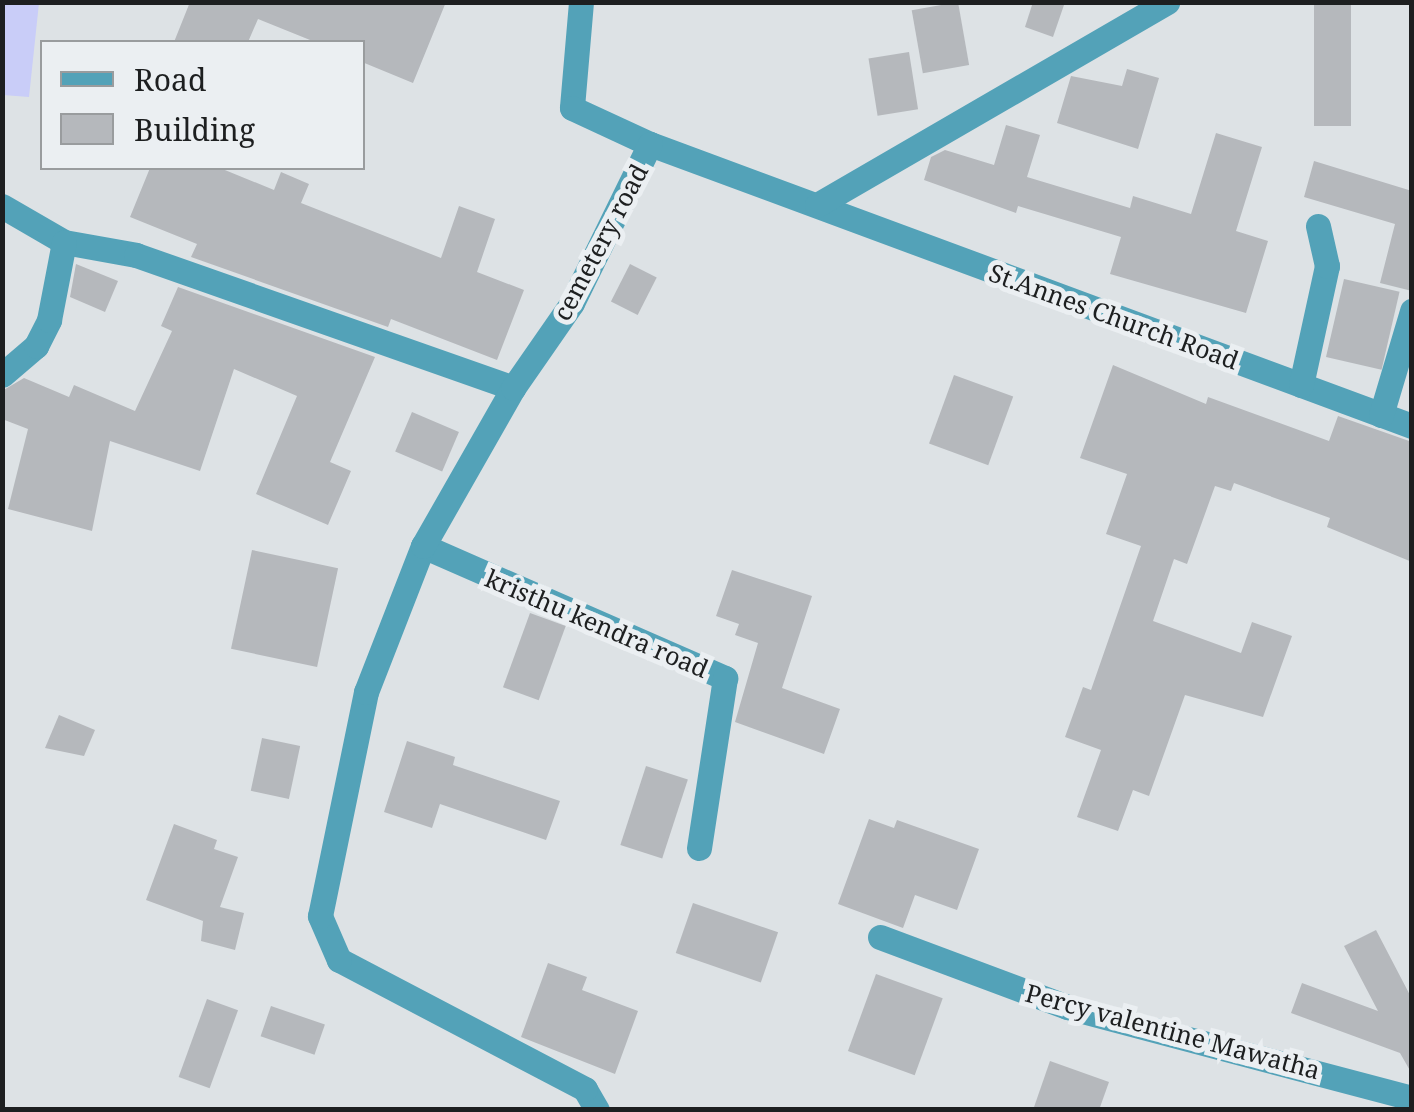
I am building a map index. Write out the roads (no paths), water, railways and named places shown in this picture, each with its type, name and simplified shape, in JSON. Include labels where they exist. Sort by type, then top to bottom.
[{"type":"street","name":"St.Annes Church Road","points":[[581,2],[572,108],[650,144],[1412,426]]},
{"type":"street","points":[[818,206],[1167,2]]},
{"type":"street","name":"cemetery road","points":[[597,1110],[585,1089],[339,960],[320,916],[366,692],[424,546],[514,388],[572,303],[650,144]]},
{"type":"street","points":[[2,206],[64,242],[136,256],[514,388]]},
{"type":"street","points":[[1300,385],[1327,266],[1318,226]]},
{"type":"street","points":[[2,375],[36,346],[49,320],[64,242]]},
{"type":"street","points":[[1381,415],[1412,311]]},
{"type":"street","name":"kristhu kendra road","points":[[424,546],[724,678],[699,848]]},
{"type":"street","name":"Percy valentine Mawatha","points":[[880,937],[1066,1007],[1412,1098]]}]
